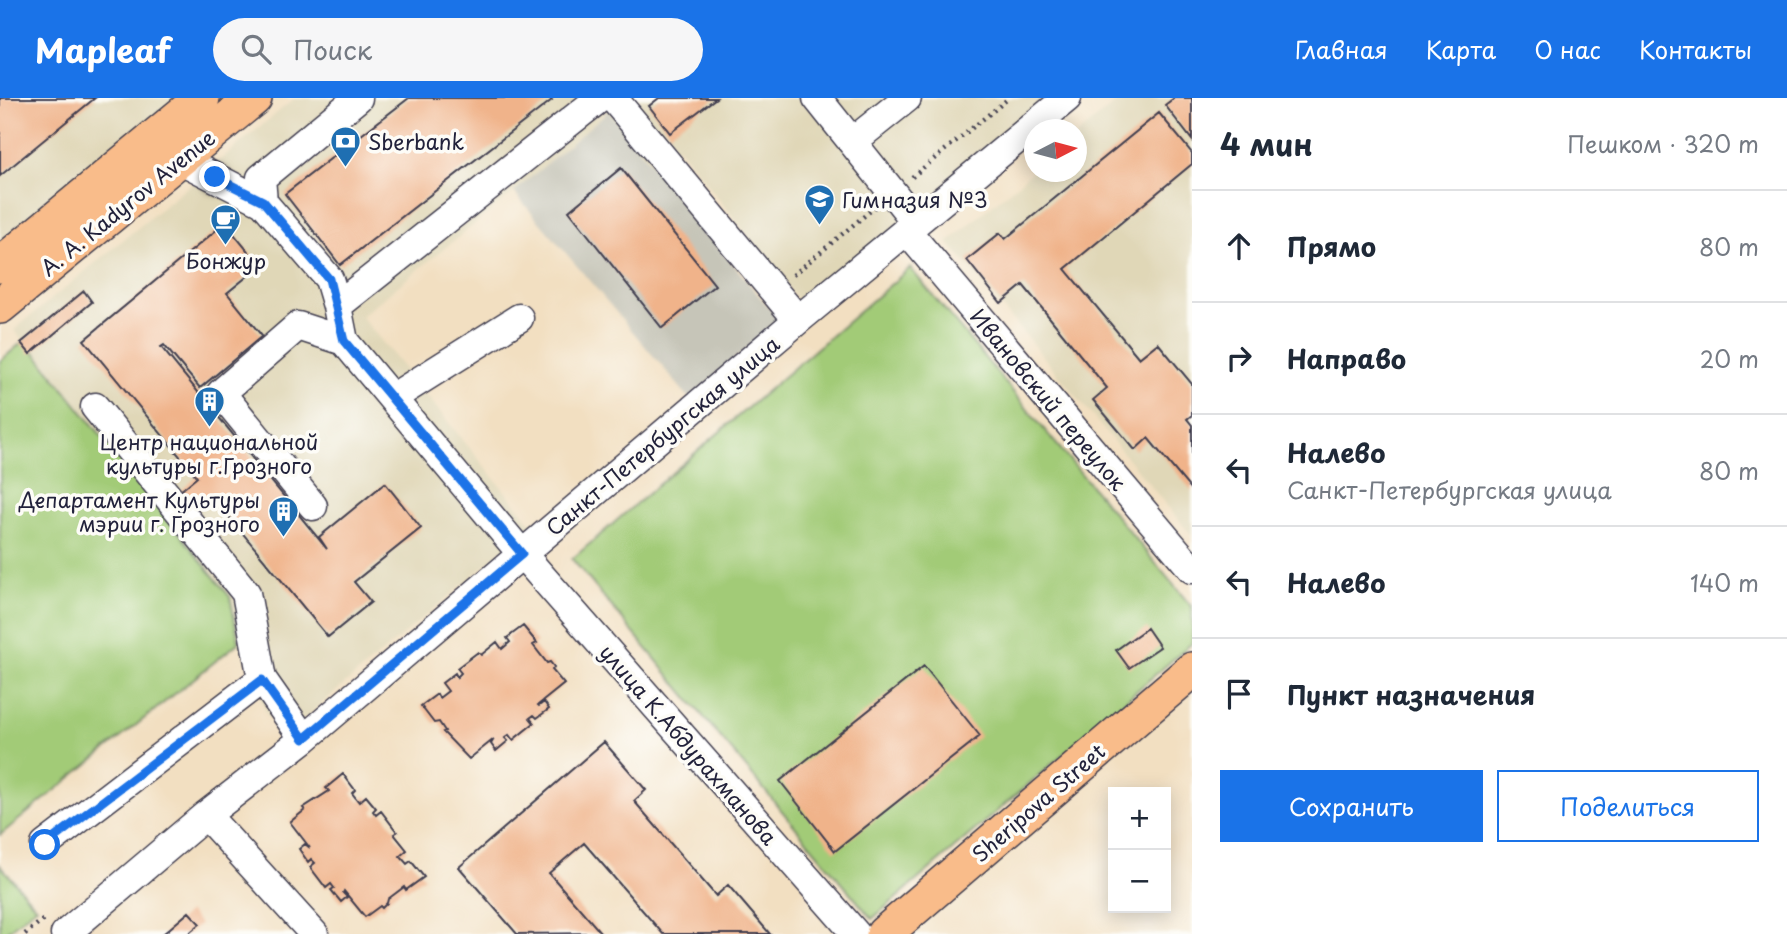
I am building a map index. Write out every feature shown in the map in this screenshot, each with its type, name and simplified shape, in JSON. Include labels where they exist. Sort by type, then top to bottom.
[{"type":"main road","name":"A. A. Kadyrov Avenue","points":[[0,264],[202,98]]},
{"type":"main road","name":"A. A. Kadyrov Avenue","points":[[0,306],[254,98]]},
{"type":"main road","name":"Sheripova Street","points":[[884,934],[1192,670]]},
{"type":"street","points":[[263,201],[261,177],[358,98]]},
{"type":"street","points":[[337,306],[600,98]]},
{"type":"street","points":[[614,98],[798,320]]},
{"type":"street","name":"Ивановский переулок","points":[[817,98],[852,142],[911,226],[1192,569]]},
{"type":"street","points":[[852,142],[907,98]]},
{"type":"street","name":"Санкт-Петербургская улица","points":[[65,934],[206,815],[304,739],[798,320],[1067,98]]},
{"type":"street","points":[[179,159],[263,201],[329,279],[344,341],[298,326],[221,393],[313,506]]},
{"type":"street","points":[[392,398],[519,318]]},
{"type":"street","name":"улица К.Абдурахманова","points":[[344,341],[522,554],[856,934]]},
{"type":"street","points":[[95,407],[246,593],[262,680],[304,739]]},
{"type":"street","points":[[45,845],[262,680]]},
{"type":"street","points":[[206,815],[314,934]]},
{"type":"shaded area","points":[[0,98],[180,98],[0,244]]},
{"type":"shaded area","points":[[295,98],[1051,98],[803,306],[678,147],[654,167],[607,111],[514,192],[361,316],[533,525],[288,732],[267,715],[239,642],[230,597],[14,330]]},
{"type":"shaded area","points":[[1121,98],[1192,98],[1192,536],[948,242],[1024,178],[1024,182],[1087,182],[1087,127]]},
{"type":"shaded area","points":[[608,111],[779,320],[690,399],[514,192]]},
{"type":"green space","points":[[910,268],[1192,607],[1192,643],[872,919],[572,559]]},
{"type":"green space","points":[[25,340],[230,597],[239,642],[0,835],[0,361]]},
{"type":"green space","points":[[0,865],[36,907],[4,934],[0,934]]},
{"type":"building","points":[[0,98],[95,98],[0,176]]},
{"type":"building","points":[[409,98],[552,100],[340,265],[285,194]]},
{"type":"building","points":[[659,98],[716,98],[670,133],[649,106]]},
{"type":"building","points":[[1174,98],[1192,98],[1192,140],[1165,105]]},
{"type":"building","points":[[1159,113],[1192,153],[1192,164],[1065,269],[1139,358],[1158,343],[1192,384],[1192,415],[1187,419],[1192,425],[1192,491],[1148,438],[1135,450],[1093,400],[1107,388],[1023,285],[1001,303],[967,260],[1000,233],[1005,239],[1075,182],[1087,182],[1087,172]]},
{"type":"building","points":[[621,168],[715,285],[662,328],[569,211]]},
{"type":"building","points":[[225,223],[260,266],[227,293],[262,336],[200,388],[164,345],[161,347],[327,549],[319,537],[385,483],[421,528],[354,582],[371,602],[328,637],[212,496],[187,517],[172,498],[197,477],[84,340]]},
{"type":"building","points":[[84,291],[92,302],[30,354],[21,343]]},
{"type":"building","points":[[523,626],[537,643],[533,645],[547,663],[550,662],[554,667],[552,670],[564,684],[538,705],[544,702],[549,709],[537,718],[534,715],[530,718],[534,723],[513,740],[509,735],[505,738],[508,741],[496,751],[491,744],[494,739],[469,759],[443,732],[445,731],[439,722],[434,723],[421,706],[437,694],[439,698],[448,691],[442,683],[455,673],[457,677],[461,673],[457,668],[478,652],[481,655],[497,642],[502,649],[510,642],[507,638]]},
{"type":"building","points":[[1147,628],[1160,647],[1129,668],[1116,650]]},
{"type":"building","points":[[924,666],[980,736],[835,851],[780,781]]},
{"type":"building","points":[[604,742],[646,790],[634,801],[716,896],[728,885],[770,934],[663,934],[584,843],[549,873],[601,933],[517,934],[459,867]]},
{"type":"building","points":[[343,774],[355,790],[352,793],[359,802],[366,796],[376,808],[373,811],[376,815],[381,811],[407,850],[400,856],[407,864],[411,861],[424,877],[406,890],[404,887],[388,899],[382,908],[380,906],[365,917],[344,891],[347,897],[341,902],[331,890],[334,888],[331,884],[326,888],[310,867],[315,863],[311,859],[308,862],[299,849],[305,844],[310,848],[290,822],[305,810],[303,808],[329,791],[326,788]]},
{"type":"building","points":[[189,912],[200,924],[188,934],[163,934]]},
{"type":"place","name":"Sberbank","points":[[345,168]]},
{"type":"place","name":"Гимназия №3","points":[[819,226]]},
{"type":"place","name":"Бонжур","points":[[226,247]]},
{"type":"place","name":"Центр национальной культуры г.Грозного","points":[[209,428]]},
{"type":"place","name":"Департамент Культуры мэрии г. Грозного","points":[[283,538]]},
{"type":"route","points":[[45,845],[262,680],[304,739],[522,554],[344,341],[329,279],[263,201],[215,177]]}]
